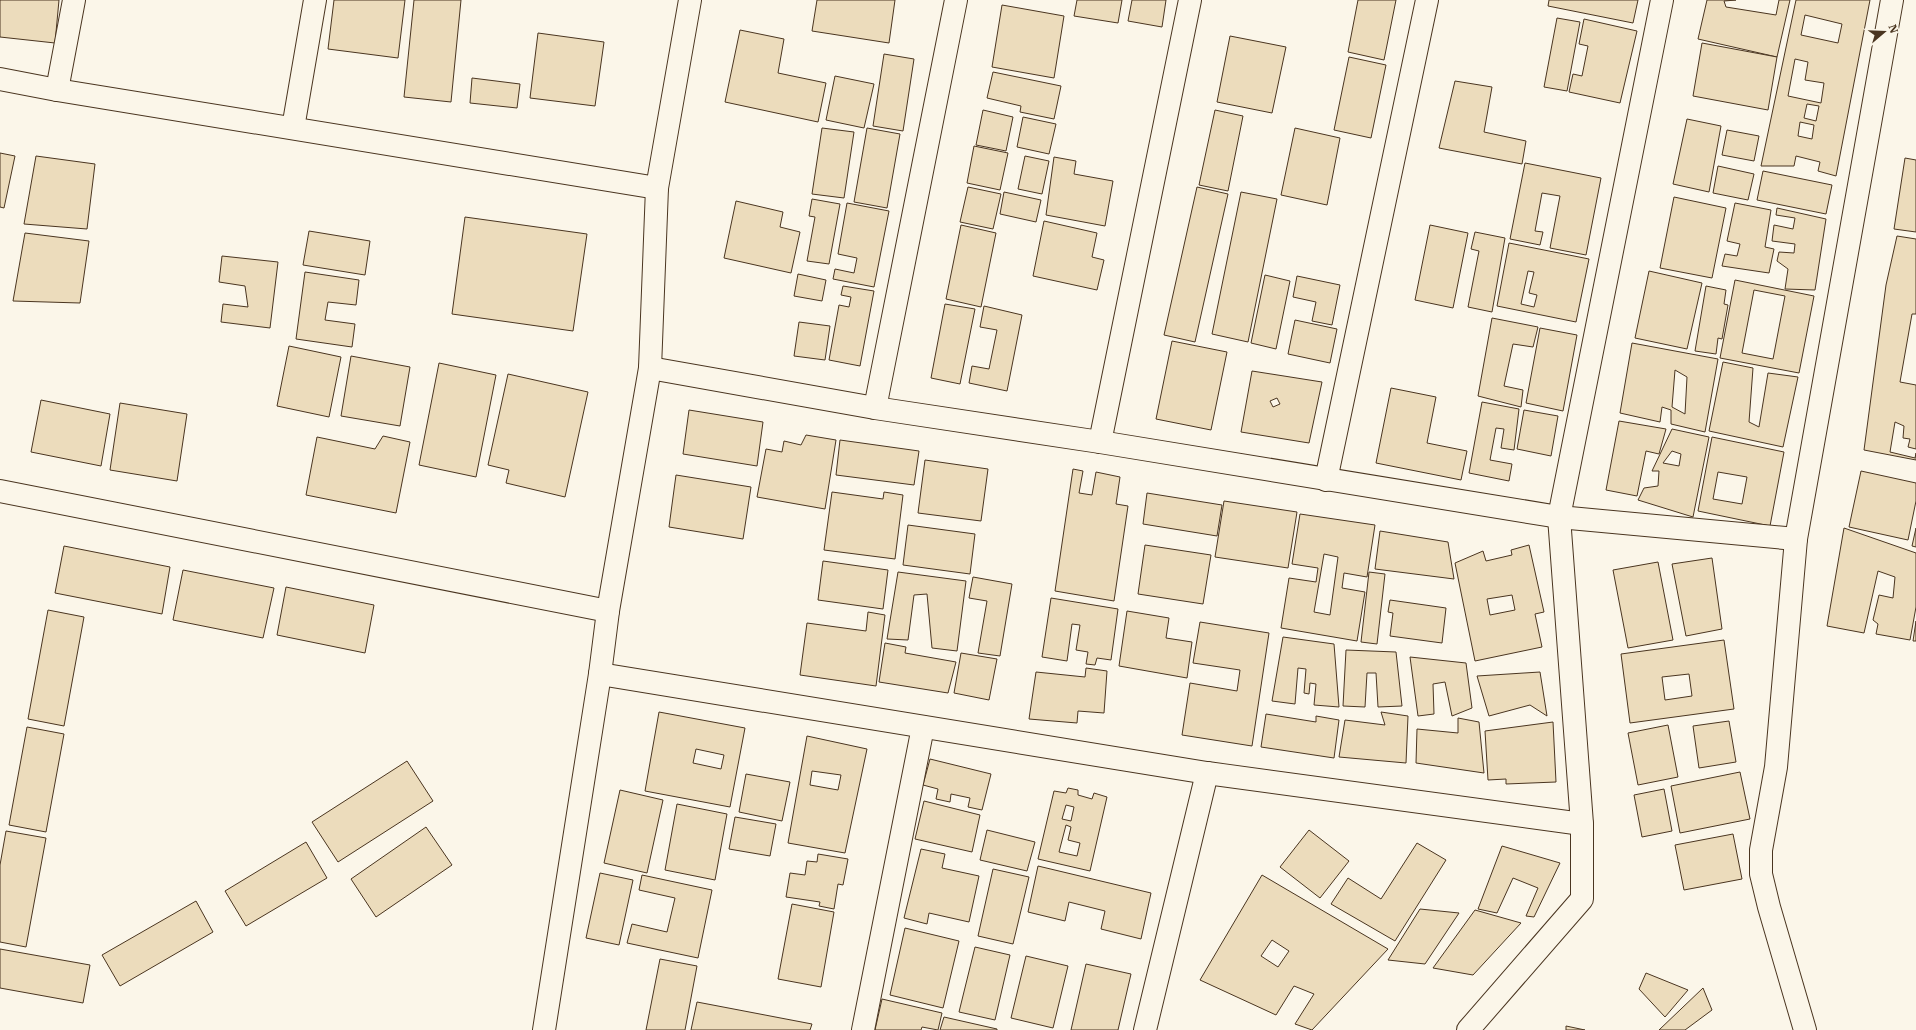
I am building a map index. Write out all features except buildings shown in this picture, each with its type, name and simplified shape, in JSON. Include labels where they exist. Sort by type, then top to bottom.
[{"type":"street","points":[[57,90],[74,0]]},
{"type":"street","points":[[293,128],[315,0]]},
{"type":"street","points":[[544,1030],[600,674],[608,612],[650,368],[657,188],[690,0]]},
{"type":"street","points":[[875,408],[956,0]]},
{"type":"street","points":[[1100,442],[1190,0]]},
{"type":"street","points":[[1326,480],[1427,0]]},
{"type":"street","points":[[1468,1030],[1582,899],[1582,824],[1559,517],[1662,0]]},
{"type":"street","points":[[1805,1030],[1769,907],[1761,874],[1761,850],[1776,767],[1796,539],[1892,0]]},
{"type":"street","points":[[0,79],[57,90],[657,188]]},
{"type":"street","points":[[650,368],[875,408],[1100,442],[1559,517],[1796,539]]},
{"type":"street","points":[[0,491],[608,612]]},
{"type":"street","points":[[600,674],[1207,773],[1582,824]]},
{"type":"street","points":[[863,1030],[923,727]]},
{"type":"street","points":[[1145,1030],[1207,773]]}]
